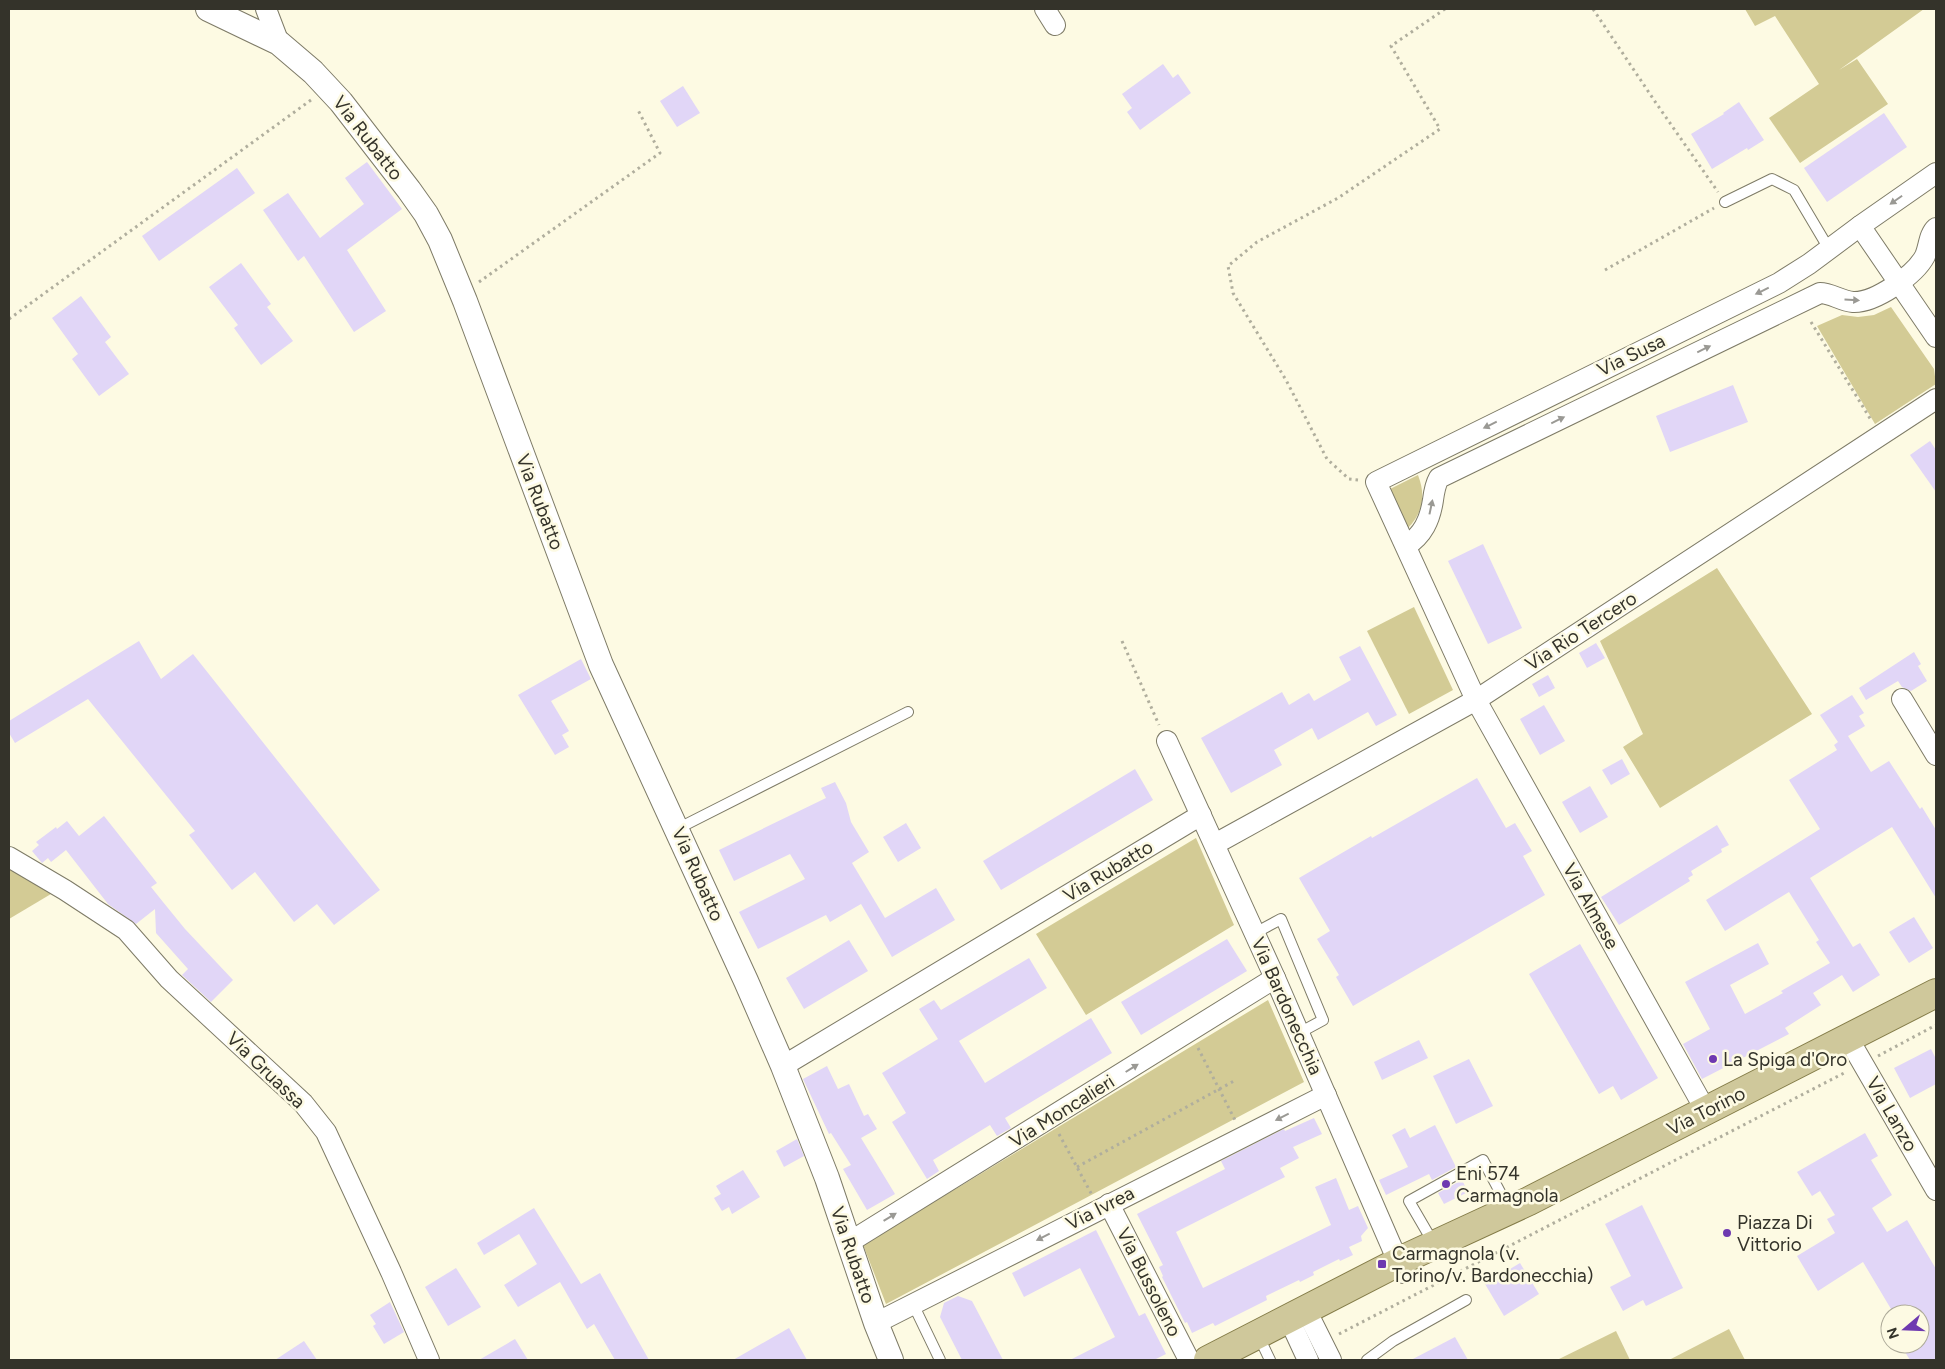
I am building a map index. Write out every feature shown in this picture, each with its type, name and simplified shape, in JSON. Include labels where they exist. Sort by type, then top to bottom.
[{"type":"main road","name":"Via Torino","points":[[1263,1347],[1309,1330],[1401,1268],[1436,1249],[1936,993]]},
{"type":"main road","points":[[1208,1360],[1263,1347]]},
{"type":"main road","points":[[1233,1360],[1263,1347]]},
{"type":"street","name":"Via Rubatto","points":[[208,9],[279,43],[302,62],[347,110],[426,214],[440,240],[463,294],[602,665],[783,1066],[827,1178],[876,1323],[891,1360]]},
{"type":"street","points":[[266,9],[279,43]]},
{"type":"street","name":"Via Susa","points":[[1376,482],[1779,282],[1809,264],[1936,173]]},
{"type":"street","points":[[1860,226],[1936,337]]},
{"type":"street","name":"Via Susa","points":[[1406,546],[1417,539],[1428,522],[1439,478],[1820,293],[1827,293],[1853,302],[1876,296],[1899,283],[1918,266],[1925,255],[1933,231],[1936,228]]},
{"type":"street","name":"Via Rio Tercero","points":[[1215,844],[1476,700],[1936,399]]},
{"type":"street","points":[[1376,482],[1476,700]]},
{"type":"street","points":[[1902,699],[1936,755]]},
{"type":"street","name":"Via Almese","points":[[1476,700],[1706,1111]]},
{"type":"street","name":"Via Bardonecchia","points":[[1167,741],[1276,978],[1401,1268]]},
{"type":"street","name":"Via Rubatto","points":[[783,1066],[1201,816]]},
{"type":"street","name":"Via Gruassa","points":[[9,857],[65,890],[126,930],[169,979],[303,1103],[326,1132],[391,1272],[429,1360]]},
{"type":"street","name":"Via Moncalieri","points":[[848,1243],[1276,978]]},
{"type":"street","name":"Via Lanzo","points":[[1848,1038],[1936,1190]]},
{"type":"street","name":"Via Ivrea","points":[[876,1323],[1326,1095]]},
{"type":"street","name":"Via Bussoleno","points":[[1104,1206],[1190,1360]]},
{"type":"street","points":[[1308,1360],[1309,1330]]},
{"type":"lane","points":[[1725,202],[1772,179],[1794,190],[1829,249]]},
{"type":"lane","points":[[677,829],[908,712]]},
{"type":"lane","points":[[1255,933],[1281,919],[1323,1020],[1299,1033]]},
{"type":"lane","points":[[1436,1249],[1409,1200],[1484,1160],[1516,1208]]},
{"type":"lane","points":[[1367,1360],[1393,1341],[1466,1300]]},
{"type":"lane","points":[[913,1304],[940,1360]]},
{"type":"path","points":[[1376,482],[1349,479],[1327,459],[1286,380],[1233,293],[1228,266],[1257,242],[1338,198],[1440,129],[1391,46],[1444,9]]},
{"type":"path","points":[[1593,9],[1725,202],[1605,270]]},
{"type":"path","points":[[9,319],[301,109],[327,87]]},
{"type":"path","points":[[463,294],[660,153],[638,110]]},
{"type":"path","points":[[1812,322],[1880,436]]},
{"type":"path","points":[[1122,640],[1167,741]]},
{"type":"path","points":[[1309,1330],[1863,1064],[1936,1025]]},
{"type":"path","points":[[1190,1032],[1244,1136]]},
{"type":"path","points":[[1077,1167],[1234,1081]]},
{"type":"path","points":[[1051,1118],[1077,1167],[1104,1206]]},
{"type":"shaded area","points":[[1745,9],[1924,9],[1839,70],[1857,59],[1888,104],[1800,163],[1769,118],[1819,84],[1775,16],[1755,26]]},
{"type":"shaded area","points":[[1891,307],[1934,369],[1936,384],[1875,424],[1817,326],[1842,315],[1858,317],[1874,315]]},
{"type":"shaded area","points":[[1418,475],[1422,490],[1422,504],[1417,517],[1407,529],[1388,490]]},
{"type":"shaded area","points":[[1717,568],[1812,714],[1660,808],[1623,747],[1643,734],[1600,641]]},
{"type":"shaded area","points":[[1414,607],[1453,690],[1409,714],[1367,631]]},
{"type":"shaded area","points":[[1196,838],[1234,925],[1086,1015],[1036,934]]},
{"type":"shaded area","points":[[9,863],[56,891],[9,919]]},
{"type":"shaded area","points":[[1268,1000],[1304,1082],[886,1304],[862,1242],[959,1187]]},
{"type":"shaded area","points":[[1729,1329],[1745,1360],[1669,1360]]},
{"type":"shaded area","points":[[1616,1331],[1630,1360],[1557,1360]]},
{"type":"building","points":[[1163,64],[1173,78],[1178,74],[1191,93],[1140,130],[1127,112],[1132,108],[1122,94]]},
{"type":"building","points":[[683,86],[700,113],[677,127],[660,101]]},
{"type":"building","points":[[1739,102],[1764,140],[1712,169],[1691,134],[1724,114]]},
{"type":"building","points":[[1884,113],[1907,147],[1827,202],[1804,168]]},
{"type":"building","points":[[367,162],[402,209],[347,250],[386,311],[354,332],[304,256],[298,261],[263,210],[288,193],[320,238],[364,204],[345,178]]},
{"type":"building","points":[[237,168],[255,193],[159,261],[142,236]]},
{"type":"building","points":[[241,263],[271,304],[267,307],[293,341],[261,365],[234,328],[238,325],[209,287]]},
{"type":"building","points":[[81,296],[111,337],[105,342],[129,374],[99,396],[72,359],[78,354],[52,318]]},
{"type":"building","points":[[1733,385],[1748,422],[1670,452],[1656,416]]},
{"type":"building","points":[[1930,441],[1936,450],[1936,492],[1910,455]]},
{"type":"building","points":[[1483,544],[1522,628],[1488,644],[1448,561]]},
{"type":"building","points":[[139,641],[161,679],[193,654],[380,890],[334,925],[317,904],[294,922],[255,872],[232,890],[189,835],[195,831],[88,699],[15,743],[9,733],[9,721]]},
{"type":"building","points":[[1596,643],[1605,658],[1587,668],[1579,653]]},
{"type":"building","points":[[1360,646],[1397,715],[1376,726],[1368,712],[1318,740],[1312,728],[1274,750],[1282,765],[1231,793],[1201,738],[1282,692],[1289,705],[1309,693],[1314,701],[1351,680],[1339,657]]},
{"type":"building","points":[[1914,652],[1921,664],[1918,666],[1927,681],[1911,691],[1902,687],[1898,681],[1866,700],[1859,688]]},
{"type":"building","points":[[581,659],[591,679],[551,701],[569,731],[562,735],[569,747],[555,755],[518,695]]},
{"type":"building","points":[[1548,675],[1555,688],[1539,697],[1532,684]]},
{"type":"building","points":[[1852,695],[1864,713],[1859,716],[1865,726],[1848,736],[1871,772],[1889,761],[1936,830],[1936,898],[1892,827],[1810,878],[1853,947],[1860,943],[1880,975],[1853,992],[1842,975],[1813,993],[1821,1005],[1785,1028],[1789,1034],[1702,1079],[1683,1044],[1710,1029],[1685,982],[1758,943],[1769,964],[1730,985],[1745,1014],[1783,993],[1781,991],[1830,963],[1816,942],[1819,940],[1789,892],[1725,931],[1706,900],[1820,829],[1789,780],[1837,750],[1834,745],[1838,742],[1820,715]]},
{"type":"building","points":[[1544,705],[1565,741],[1540,755],[1520,719]]},
{"type":"building","points":[[1622,759],[1630,774],[1611,785],[1602,770]]},
{"type":"building","points":[[1135,769],[1153,800],[1001,890],[983,861]]},
{"type":"building","points":[[1477,778],[1506,828],[1515,823],[1532,851],[1523,856],[1545,895],[1353,1006],[1336,977],[1339,975],[1317,939],[1330,931],[1299,878]]},
{"type":"building","points":[[835,782],[846,803],[851,822],[869,852],[852,863],[885,918],[936,888],[955,920],[892,957],[861,904],[830,922],[826,915],[758,949],[739,912],[805,879],[790,854],[734,881],[719,850],[826,798],[821,788]]},
{"type":"building","points":[[1590,786],[1608,817],[1580,833],[1562,802]]},
{"type":"building","points":[[104,816],[157,883],[151,887],[185,929],[233,980],[211,1002],[182,975],[188,969],[156,933],[155,909],[136,924],[108,904],[66,850],[51,862],[48,858],[42,863],[32,851],[39,845],[36,842],[67,821],[79,836]]},
{"type":"building","points":[[906,823],[921,848],[898,862],[883,837]]},
{"type":"building","points":[[1717,825],[1729,845],[1721,849],[1722,852],[1691,871],[1693,875],[1688,878],[1690,881],[1619,925],[1601,897]]},
{"type":"building","points":[[1914,917],[1933,948],[1909,963],[1889,932]]},
{"type":"building","points":[[1227,939],[1247,971],[1141,1035],[1121,1002]]},
{"type":"building","points":[[849,940],[868,971],[804,1009],[786,978]]},
{"type":"building","points":[[1580,944],[1658,1078],[1621,1100],[1613,1086],[1599,1094],[1529,974]]},
{"type":"building","points":[[1029,958],[1047,988],[959,1041],[985,1083],[1091,1018],[1112,1053],[1005,1118],[1011,1128],[997,1136],[990,1125],[933,1160],[939,1171],[927,1179],[892,1122],[906,1113],[882,1073],[938,1039],[919,1009],[934,1000],[941,1010]]},
{"type":"building","points":[[1419,1040],[1428,1058],[1382,1080],[1374,1062]]},
{"type":"building","points":[[1931,1049],[1936,1059],[1936,1084],[1910,1098],[1894,1068]]},
{"type":"building","points":[[1469,1059],[1493,1106],[1456,1124],[1433,1076]]},
{"type":"building","points":[[827,1066],[838,1089],[849,1084],[864,1116],[868,1114],[877,1129],[861,1138],[895,1194],[867,1210],[843,1169],[851,1165],[831,1133],[829,1134],[803,1079]]},
{"type":"building","points":[[1314,1118],[1322,1134],[1293,1147],[1299,1158],[1280,1168],[1285,1177],[1176,1232],[1203,1288],[1331,1225],[1315,1187],[1336,1178],[1349,1210],[1358,1206],[1368,1228],[1361,1236],[1362,1241],[1349,1247],[1353,1255],[1340,1261],[1339,1259],[1313,1272],[1314,1275],[1266,1296],[1267,1300],[1215,1326],[1213,1323],[1192,1333],[1162,1277],[1159,1267],[1163,1265],[1137,1214],[1225,1169],[1221,1161],[1284,1129],[1285,1131]]},
{"type":"building","points":[[1435,1125],[1456,1167],[1432,1180],[1429,1174],[1386,1195],[1379,1180],[1408,1167],[1392,1135],[1405,1128],[1410,1138]]},
{"type":"building","points":[[1865,1133],[1878,1156],[1871,1160],[1892,1195],[1872,1208],[1887,1232],[1907,1220],[1936,1269],[1936,1360],[1910,1360],[1906,1354],[1930,1354],[1930,1304],[1888,1304],[1863,1262],[1818,1291],[1797,1256],[1835,1233],[1827,1219],[1835,1215],[1820,1191],[1812,1196],[1797,1172]]},
{"type":"building","points":[[797,1139],[804,1156],[784,1167],[776,1151]]},
{"type":"building","points":[[743,1170],[760,1197],[732,1214],[729,1207],[722,1211],[714,1198],[721,1194],[716,1186]]},
{"type":"building","points":[[1462,1180],[1468,1192],[1444,1204],[1438,1193]]},
{"type":"building","points":[[1642,1205],[1683,1288],[1646,1306],[1643,1300],[1623,1311],[1610,1287],[1631,1276],[1605,1224]]},
{"type":"building","points":[[534,1208],[581,1284],[600,1273],[649,1360],[615,1360],[594,1324],[587,1329],[560,1282],[518,1307],[504,1285],[537,1264],[519,1234],[484,1255],[477,1243]]},
{"type":"building","points":[[1096,1230],[1139,1316],[1145,1313],[1166,1354],[1154,1360],[1070,1360],[1115,1337],[1080,1268],[1024,1297],[1012,1273]]},
{"type":"building","points":[[1520,1263],[1539,1294],[1504,1316],[1485,1284]]},
{"type":"building","points":[[456,1268],[481,1307],[448,1326],[425,1287]]},
{"type":"building","points":[[958,1296],[972,1301],[1003,1360],[962,1360],[940,1317],[944,1303]]},
{"type":"building","points":[[390,1302],[404,1332],[384,1344],[373,1326],[376,1324],[370,1315]]},
{"type":"building","points":[[789,1328],[807,1360],[733,1360]]},
{"type":"building","points":[[1455,1337],[1468,1360],[1411,1360]]},
{"type":"building","points":[[515,1339],[528,1360],[479,1360]]},
{"type":"building","points":[[304,1341],[317,1360],[275,1360]]},
{"type":"place","name":"La Spiga d'Oro","points":[[1713,1059]]},
{"type":"place","name":"Eni 574 Carmagnola","points":[[1446,1184]]},
{"type":"place","name":"Piazza Di Vittorio","points":[[1727,1233]]},
{"type":"place","name":"Carmagnola (v. Torino/v. Bardonecchia)","points":[[1382,1264]]}]
